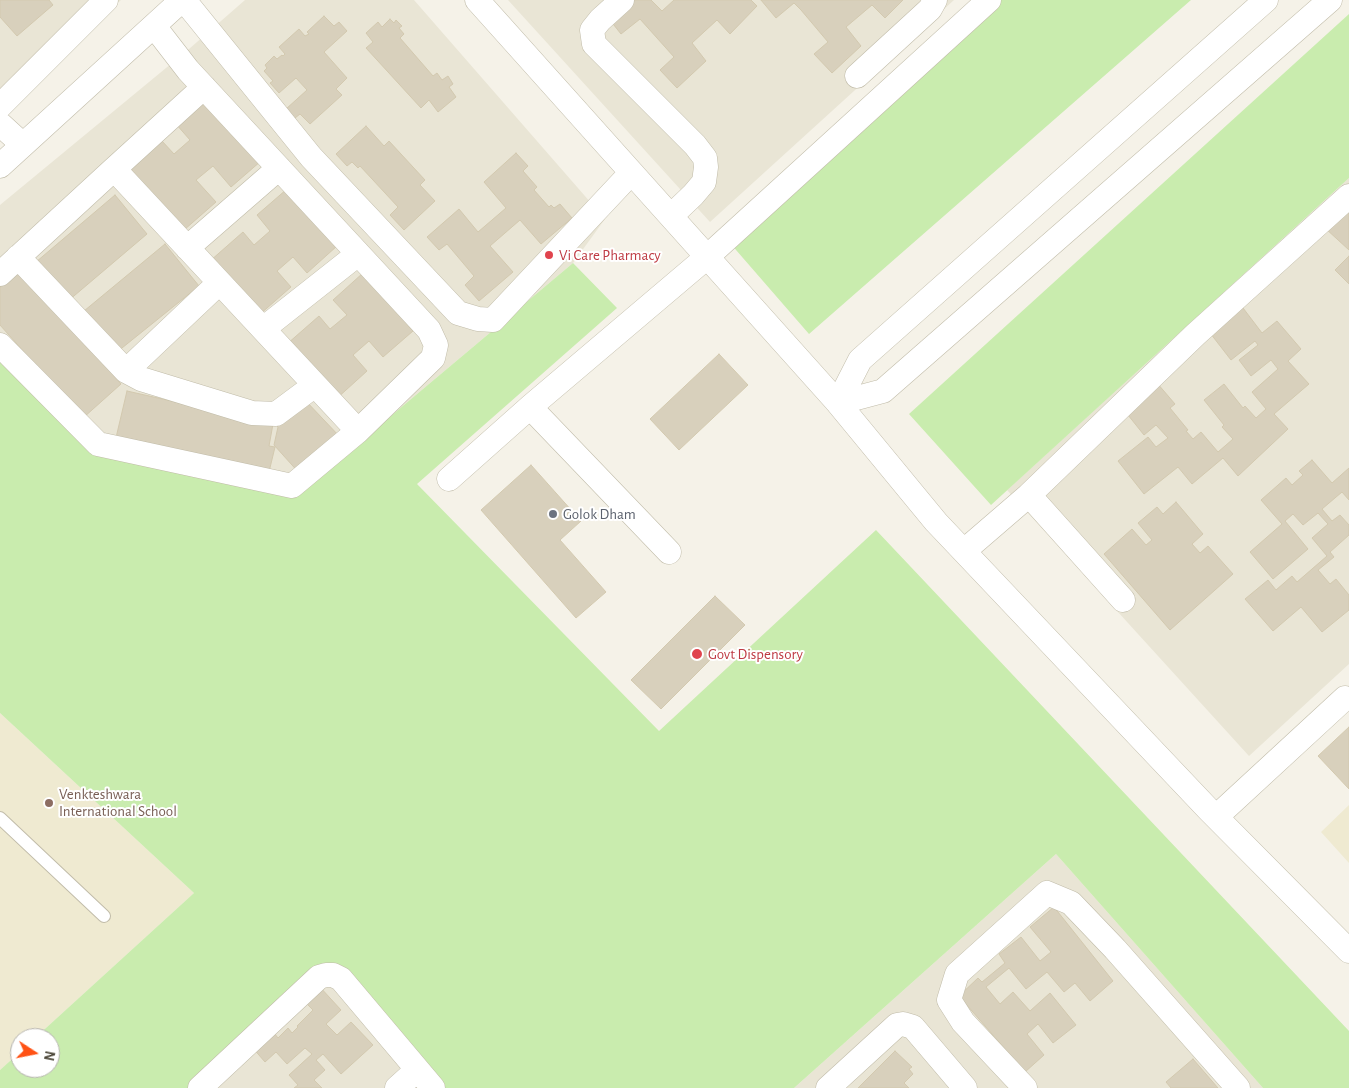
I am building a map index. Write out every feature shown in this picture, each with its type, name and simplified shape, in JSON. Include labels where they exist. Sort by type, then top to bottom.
[{"type":"street","points":[[0,106],[106,0]]},
{"type":"street","points":[[0,166],[183,0],[311,157],[458,313],[478,319],[493,320],[631,173]]},
{"type":"street","points":[[477,0],[838,403],[936,522],[1216,816],[1349,951]]},
{"type":"street","points":[[622,0],[592,30],[594,44],[695,145],[705,158],[704,182],[671,216]]},
{"type":"street","points":[[857,76],[930,9],[935,0]]},
{"type":"street","points":[[449,479],[530,407],[707,257],[989,0]]},
{"type":"street","points":[[838,403],[860,360],[1266,0]]},
{"type":"street","points":[[838,403],[883,391],[1330,0]]},
{"type":"street","points":[[0,345],[98,444],[292,486],[358,431],[433,358],[436,346],[429,330],[188,70],[154,26]]},
{"type":"street","points":[[0,274],[204,87]]},
{"type":"street","points":[[0,124],[23,145]]},
{"type":"street","points":[[187,248],[279,168]]},
{"type":"street","points":[[114,169],[358,431]]},
{"type":"street","points":[[964,551],[1029,495],[1195,335],[1349,196]]},
{"type":"street","points":[[263,329],[358,254]]},
{"type":"street","points":[[18,258],[126,371],[142,379],[252,413],[276,414],[315,385]]},
{"type":"street","points":[[126,371],[220,283]]},
{"type":"street","points":[[530,407],[669,552]]},
{"type":"street","points":[[1029,495],[1123,600]]},
{"type":"street","points":[[1216,816],[1345,698]]},
{"type":"street","points":[[1025,1088],[963,1022],[949,1000],[957,974],[1047,893],[1071,903],[1115,949],[1238,1088]]},
{"type":"street","points":[[200,1088],[319,977],[326,975],[333,975],[341,979],[433,1088]]},
{"type":"street","points":[[828,1088],[897,1026],[903,1024],[912,1027],[965,1088]]},
{"type":"street","points":[[397,1088],[417,1070]]},
{"type":"lane","points":[[0,818],[104,916]]},
{"type":"shaded area","points":[[0,0],[121,0],[0,108]]},
{"type":"shaded area","points":[[245,0],[414,0],[605,219],[573,263],[298,494],[89,450],[0,358],[0,205],[189,49]]},
{"type":"shaded area","points":[[508,0],[954,0],[710,222]]},
{"type":"shaded area","points":[[1349,178],[1349,664],[1249,756],[1007,490]]},
{"type":"shaded area","name":"Venkteshwara International School","points":[[0,713],[194,893],[46,1028],[10,1028],[10,1061],[0,1070]]},
{"type":"shaded area","points":[[1349,805],[1349,863],[1321,832]]},
{"type":"shaded area","points":[[1056,854],[1263,1088],[794,1088]]},
{"type":"shaded area","points":[[326,968],[432,1088],[193,1088]]},
{"type":"green space","points":[[994,0],[1191,0],[809,334],[723,235]]},
{"type":"green space","points":[[1349,14],[1349,178],[991,505],[909,414]]},
{"type":"green space","points":[[573,263],[617,308],[417,484],[659,731],[876,530],[1349,1031],[1349,1088],[1263,1088],[1056,854],[794,1088],[432,1088],[326,968],[193,1088],[0,1088],[0,1070],[10,1061],[10,1078],[60,1078],[60,1028],[46,1028],[194,893],[0,713],[0,358],[89,450],[298,494]]},
{"type":"building","points":[[0,0],[49,0],[53,5],[17,36],[0,17]]},
{"type":"building","points":[[625,0],[651,0],[662,11],[674,0],[751,0],[757,6],[730,34],[717,20],[692,43],[706,61],[677,88],[660,70],[674,57],[640,19],[621,34],[606,15]]},
{"type":"building","points":[[761,0],[903,0],[885,18],[872,5],[846,27],[861,46],[832,73],[814,54],[828,42],[801,10],[794,3],[776,18]]},
{"type":"building","points":[[324,16],[334,26],[339,22],[347,31],[324,52],[347,78],[336,89],[342,95],[310,124],[300,114],[295,118],[286,109],[307,90],[296,78],[279,93],[270,83],[273,81],[264,71],[267,68],[265,65],[274,56],[277,59],[285,54],[279,47],[299,29],[305,36],[309,34],[307,32]]},
{"type":"building","points":[[390,19],[394,23],[396,20],[402,26],[399,28],[404,34],[400,38],[433,76],[437,73],[442,80],[448,76],[453,84],[449,87],[456,97],[438,112],[429,100],[421,108],[366,48],[373,42],[366,33],[378,22],[382,27]]},
{"type":"building","points":[[207,98],[261,161],[231,187],[213,166],[196,180],[216,202],[184,230],[130,169],[162,141],[174,154],[190,140],[176,124]]},
{"type":"building","points":[[366,126],[384,146],[389,141],[425,180],[420,185],[435,201],[404,230],[390,215],[398,207],[360,166],[358,168],[352,162],[347,166],[336,154]]},
{"type":"building","points":[[516,153],[528,166],[523,171],[537,187],[534,190],[549,207],[551,205],[554,208],[560,204],[572,218],[541,244],[520,220],[490,246],[513,272],[479,301],[465,285],[474,276],[447,244],[439,250],[427,237],[459,209],[478,232],[506,208],[484,182]]},
{"type":"building","points":[[287,189],[337,246],[307,273],[293,257],[277,271],[291,287],[259,315],[210,261],[243,232],[254,245],[270,231],[257,215]]},
{"type":"building","points":[[115,195],[147,234],[68,301],[36,262]]},
{"type":"building","points":[[1349,202],[1349,250],[1325,228]]},
{"type":"building","points":[[165,244],[199,286],[117,352],[84,311]]},
{"type":"building","points":[[1349,256],[1349,284],[1335,270]]},
{"type":"building","points":[[21,269],[121,384],[83,418],[0,325],[0,287]]},
{"type":"building","points":[[363,273],[413,331],[383,357],[369,341],[353,355],[367,371],[335,400],[287,344],[319,316],[330,329],[347,315],[333,300]]},
{"type":"building","points":[[1240,304],[1262,333],[1277,321],[1301,349],[1288,361],[1309,384],[1274,414],[1288,429],[1238,476],[1223,458],[1192,484],[1178,467],[1144,494],[1118,461],[1148,437],[1156,447],[1168,438],[1156,425],[1144,435],[1124,410],[1157,383],[1175,404],[1170,408],[1193,439],[1201,432],[1218,452],[1233,439],[1222,427],[1224,425],[1204,400],[1224,384],[1243,408],[1245,406],[1256,418],[1266,409],[1252,392],[1278,369],[1271,360],[1251,376],[1239,360],[1258,345],[1255,341],[1231,360],[1207,329]]},
{"type":"building","points":[[719,354],[748,385],[679,450],[650,419]]},
{"type":"building","points":[[127,391],[273,424],[269,446],[275,447],[268,476],[115,442]]},
{"type":"building","points":[[304,399],[341,438],[301,475],[274,445],[278,427],[276,425]]},
{"type":"building","points":[[1312,460],[1332,483],[1349,468],[1349,500],[1342,492],[1322,509],[1332,521],[1340,515],[1349,525],[1349,535],[1330,552],[1334,557],[1318,570],[1330,584],[1336,579],[1349,595],[1349,610],[1322,632],[1301,607],[1273,631],[1245,599],[1268,580],[1276,590],[1292,576],[1297,582],[1327,556],[1312,538],[1328,524],[1318,513],[1303,525],[1293,514],[1285,521],[1308,549],[1273,579],[1250,552],[1282,524],[1261,500],[1286,478],[1292,485],[1303,475],[1299,471]]},
{"type":"building","points":[[531,465],[581,521],[560,540],[606,592],[576,618],[481,510]]},
{"type":"building","points":[[1176,502],[1203,534],[1192,544],[1200,553],[1208,546],[1233,574],[1170,630],[1104,554],[1132,529],[1146,545],[1152,540],[1138,523],[1157,507],[1163,514]]},
{"type":"building","points":[[715,596],[745,625],[661,709],[631,680]]},
{"type":"building","points":[[1349,727],[1349,789],[1318,756]]},
{"type":"building","points":[[1054,907],[1113,981],[1090,1001],[1075,983],[1064,992],[1047,972],[1026,989],[1009,968],[986,987],[1000,1004],[1013,992],[1030,1011],[1050,993],[1076,1025],[1053,1043],[1038,1024],[1027,1034],[1044,1055],[1025,1072],[959,996],[978,978],[982,982],[1005,963],[999,954],[1021,937],[1040,961],[1051,952],[1030,927]]},
{"type":"building","points":[[319,986],[341,1010],[326,1024],[337,1035],[351,1022],[373,1045],[341,1074],[323,1054],[316,1060],[325,1070],[314,1080],[322,1088],[294,1088],[298,1085],[289,1075],[312,1054],[305,1048],[287,1064],[276,1052],[265,1062],[252,1047],[271,1029],[278,1038],[288,1028],[292,1033],[313,1010],[303,1000]]},
{"type":"building","points":[[895,1051],[912,1067],[909,1069],[913,1074],[904,1083],[909,1088],[858,1088]]},
{"type":"building","points":[[1193,1059],[1218,1088],[1171,1088],[1166,1082]]},
{"type":"place","name":"Vi Care Pharmacy","points":[[549,255]]},
{"type":"place","name":"Golok Dham","points":[[553,514]]},
{"type":"place","name":"Govt Dispensory","points":[[697,654]]},
{"type":"place","name":"Venkteshwara International School","points":[[49,803]]}]
